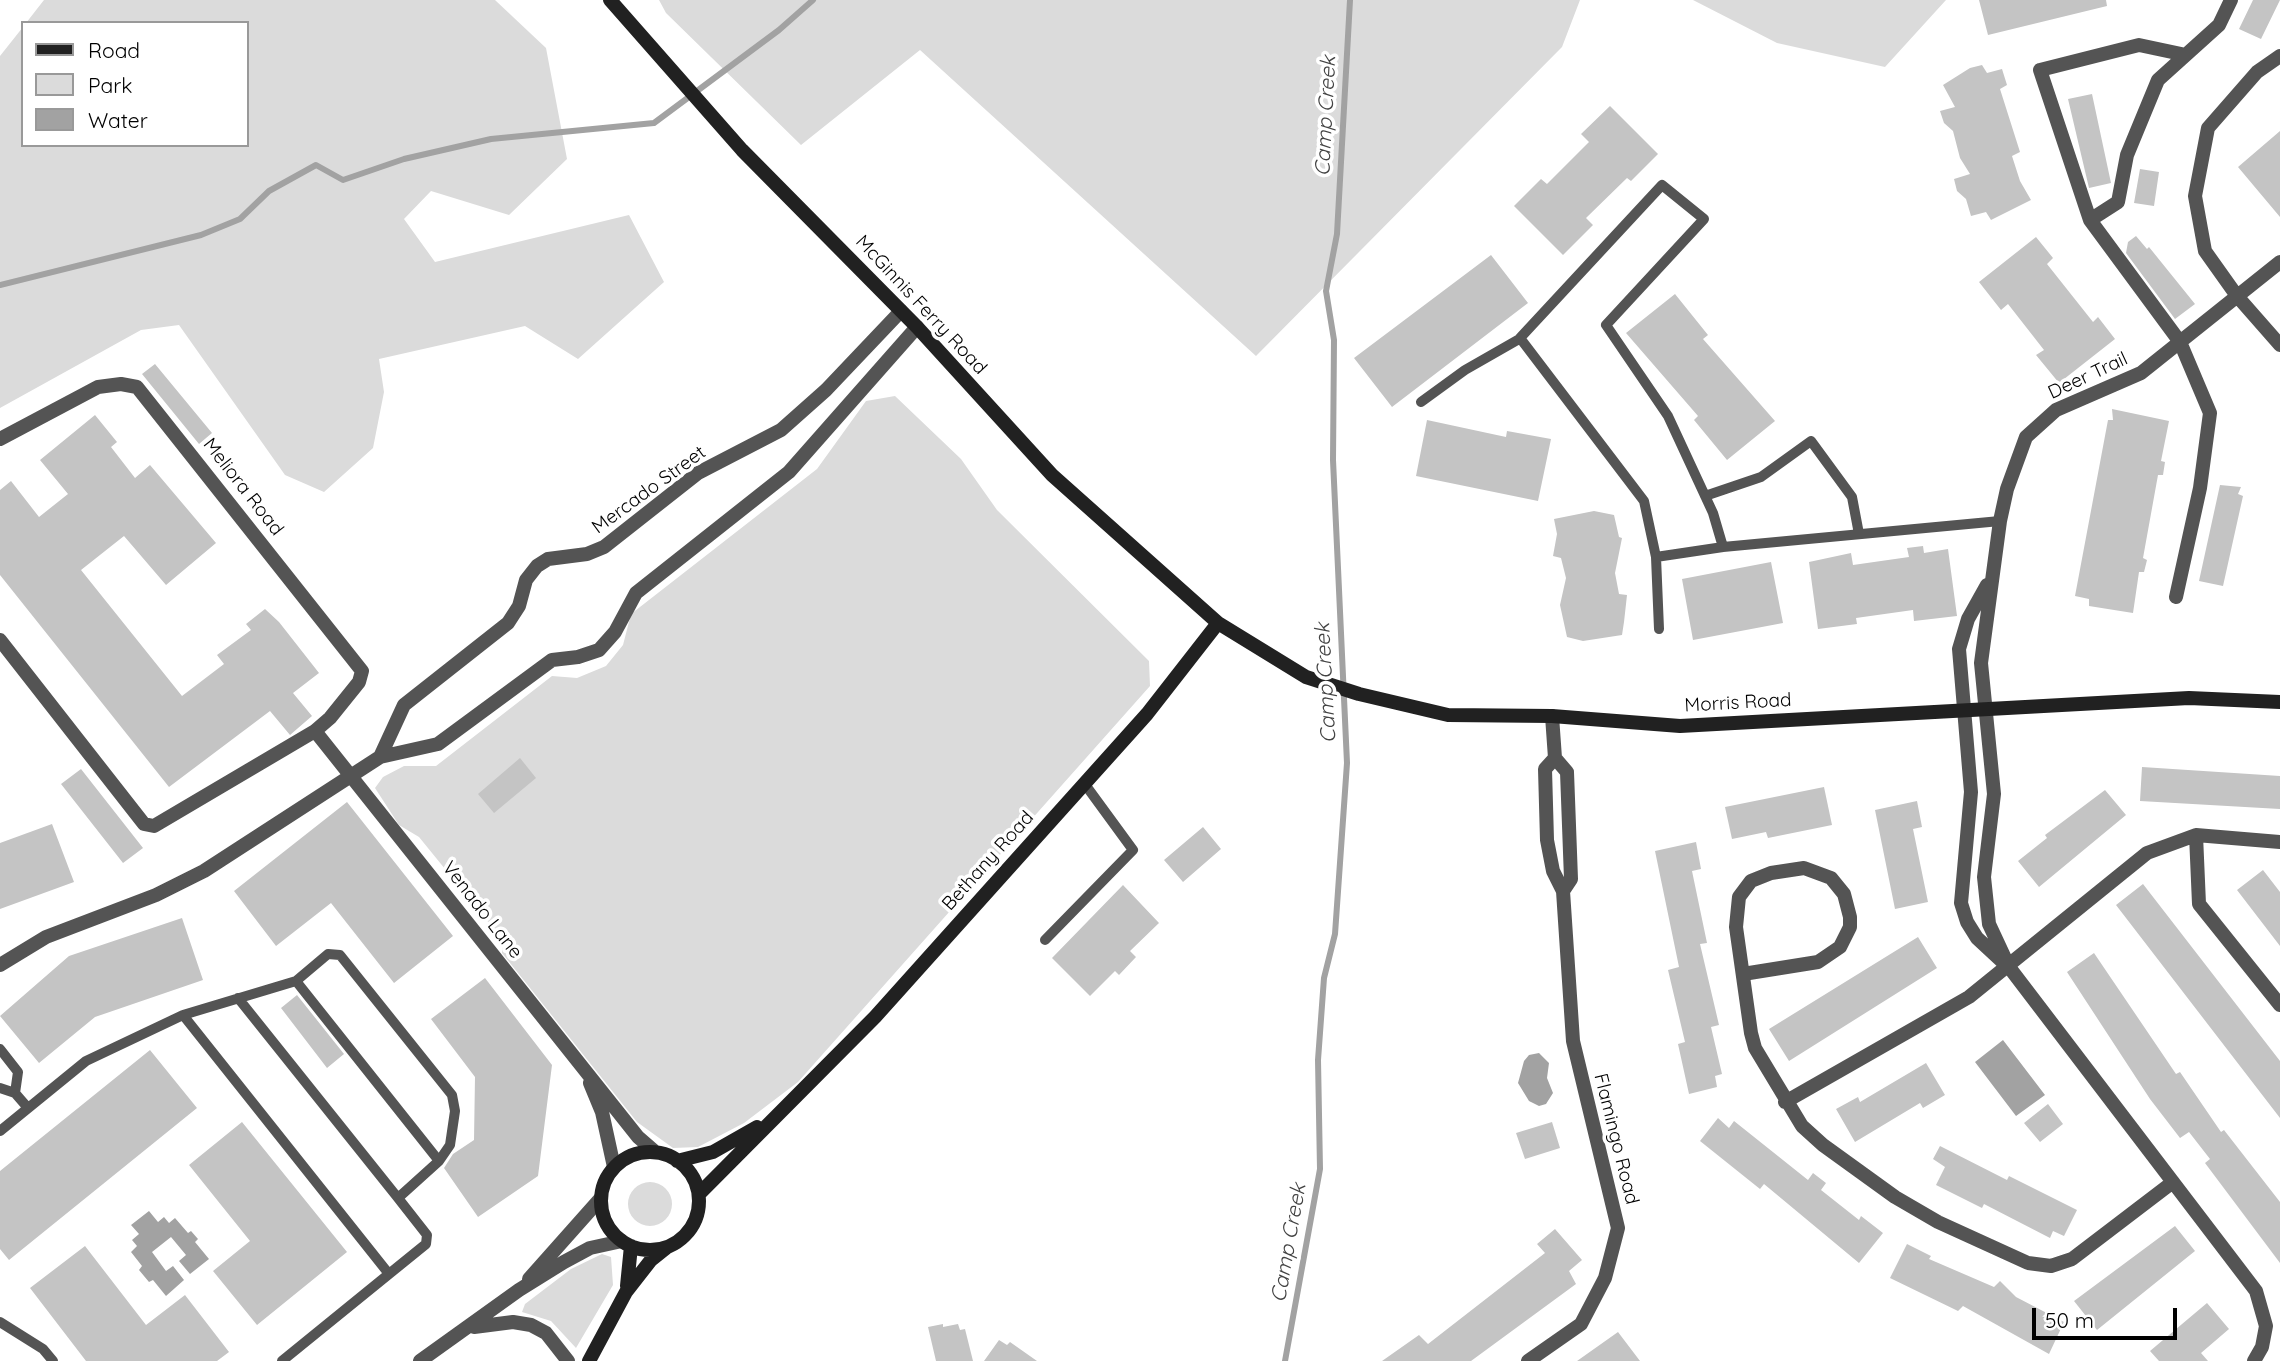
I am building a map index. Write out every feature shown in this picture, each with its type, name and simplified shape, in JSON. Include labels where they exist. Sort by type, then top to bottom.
[{"type":"street","name":"McGinnis Ferry Road","points":[[610,0],[742,150],[917,327],[1052,475],[1218,623]]},
{"type":"street","points":[[2090,220],[2118,202],[2127,155],[2158,80],[2220,25],[2231,0]]},
{"type":"street","points":[[2176,597],[2200,488],[2210,413],[2180,342],[2090,220],[2040,70],[2139,45],[2186,55]]},
{"type":"street","points":[[2280,56],[2258,72],[2208,128],[2195,196],[2205,251],[2237,296],[2280,345]]},
{"type":"street","name":"Deer Trail","points":[[2009,967],[1989,924],[1984,894],[1994,811],[1981,654],[2000,521],[2019,453],[2033,428],[2056,410],[2141,373],[2280,262]]},
{"type":"street","name":"Mercado Street","points":[[380,757],[404,705],[508,623],[519,606],[526,580],[537,566],[555,557],[587,554],[604,547],[698,473],[781,430],[826,390],[901,311]]},
{"type":"street","name":"Mercado Street","points":[[0,965],[46,937],[183,883],[380,757],[438,744],[545,664],[599,650],[615,632],[636,593],[789,472],[917,327]]},
{"type":"street","name":"Meliora Road","points":[[0,439],[98,387],[121,384],[137,387],[362,671],[352,691],[330,718],[314,732],[154,826],[144,824],[0,640]]},
{"type":"street","points":[[1993,574],[1968,619],[1961,640],[1959,665],[1971,792],[1961,903],[1967,922],[1976,938],[2009,967],[2262,1303],[2266,1336],[2253,1361]]},
{"type":"street","name":"Morris Road","points":[[1218,623],[1306,677],[1359,694],[1447,715],[1552,716],[1680,726],[2189,698],[2280,702]]},
{"type":"street","name":"Bethany Road","points":[[699,1194],[875,1017],[1147,714],[1218,623]]},
{"type":"street","name":"Flamingo Road","points":[[1552,716],[1555,758],[1567,772],[1572,878],[1563,891]]},
{"type":"street","points":[[314,732],[352,777]]},
{"type":"street","name":"Flamingo Road","points":[[1528,1361],[1581,1325],[1605,1278],[1618,1228],[1573,1041],[1563,891],[1553,871],[1547,840],[1545,769],[1555,758]]},
{"type":"street","name":"Venado Lane","points":[[352,777],[638,1137],[653,1150]]},
{"type":"street","points":[[1546,814],[1569,814]]},
{"type":"street","points":[[2196,835],[2199,904],[2280,1005]]},
{"type":"street","points":[[1785,1102],[1969,997],[2009,967],[2136,860],[2161,847],[2196,835],[2280,842]]},
{"type":"street","points":[[1743,974],[1818,962],[1840,947],[1850,927],[1850,917],[1839,886],[1822,873],[1804,868],[1771,873],[1751,881],[1742,891],[1735,913],[1743,974],[1755,1048],[1785,1102],[1802,1126],[1823,1145],[1895,1197],[1938,1222],[2042,1266],[2063,1264],[2173,1182]]},
{"type":"street","name":"Venado Lane","points":[[582,1066],[602,1112],[614,1167]]},
{"type":"street","name":"Bethany Road","points":[[677,1161],[713,1152],[777,1116]]},
{"type":"street","points":[[589,1361],[626,1292],[651,1260],[690,1229],[696,1216],[699,1194],[689,1173],[677,1161],[653,1150],[635,1154],[614,1167],[603,1187],[601,1198],[607,1225],[627,1243],[631,1274],[626,1292]]},
{"type":"street","points":[[519,1290],[601,1198]]},
{"type":"street","points":[[420,1361],[519,1290],[587,1250],[627,1243],[653,1250],[667,1247]]},
{"type":"street","points":[[466,1329],[491,1323],[531,1325],[545,1333],[568,1361]]},
{"type":"lane","points":[[1421,402],[1465,370],[1521,338],[1662,185],[1704,219],[1606,325],[1668,416],[1705,496],[1723,547]]},
{"type":"lane","points":[[1521,338],[1644,501],[1656,557],[1659,629]]},
{"type":"lane","points":[[1705,496],[1761,477],[1811,441],[1852,497],[1859,534]]},
{"type":"lane","points":[[1656,557],[1723,547],[2000,521]]},
{"type":"lane","points":[[1045,940],[1133,850],[1084,783]]},
{"type":"lane","points":[[0,1131],[86,1061],[183,1015],[296,981],[328,954],[341,956],[452,1095],[455,1111],[450,1146],[439,1161],[398,1198]]},
{"type":"lane","points":[[296,981],[439,1161]]},
{"type":"lane","points":[[238,998],[427,1236],[426,1244],[282,1361]]},
{"type":"lane","points":[[183,1015],[389,1274]]},
{"type":"lane","points":[[0,1049],[18,1072],[15,1093]]},
{"type":"lane","points":[[0,1088],[15,1093],[28,1108]]},
{"type":"lane","points":[[0,1322],[5,1328],[43,1349],[52,1361]]},
{"type":"green space","points":[[44,0],[495,0],[546,48],[567,159],[509,215],[431,191],[404,219],[435,262],[629,215],[664,282],[578,359],[525,326],[379,359],[384,392],[373,448],[324,492],[285,475],[179,325],[141,330],[0,408],[0,56],[21,30],[21,147],[248,147],[248,21],[28,21]]},
{"type":"green space","points":[[659,0],[1580,0],[1562,47],[1256,356],[920,50],[801,145],[666,13]]},
{"type":"green space","points":[[1693,0],[1946,0],[1885,67],[1777,43]]},
{"type":"green space","points":[[895,396],[961,459],[997,510],[1149,661],[1150,686],[798,1082],[744,1123],[698,1147],[673,1148],[637,1122],[502,953],[502,939],[419,837],[399,825],[375,788],[383,777],[404,766],[436,766],[552,676],[577,678],[606,666],[623,645],[631,614],[817,469],[866,401]]},
{"type":"green space","points":[[650,1182],[659,1183],[666,1188],[671,1195],[671,1213],[666,1220],[659,1225],[650,1226],[641,1225],[634,1220],[629,1213],[628,1204],[629,1195],[634,1188],[641,1183]]},
{"type":"green space","points":[[602,1254],[611,1257],[613,1285],[576,1348],[551,1321],[522,1312],[525,1304],[571,1269]]},
{"type":"water","points":[[2003,1040],[2045,1095],[2016,1116],[1975,1062]]},
{"type":"water","points":[[1539,1053],[1549,1063],[1547,1078],[1553,1093],[1546,1104],[1539,1106],[1529,1101],[1518,1083],[1524,1061],[1529,1055]]},
{"type":"water","points":[[149,1211],[158,1222],[164,1217],[169,1223],[175,1218],[188,1233],[191,1231],[198,1239],[195,1242],[209,1259],[190,1274],[179,1261],[186,1255],[171,1237],[152,1252],[166,1271],[173,1266],[184,1280],[166,1296],[153,1280],[149,1282],[139,1270],[142,1266],[131,1252],[137,1246],[132,1240],[139,1234],[131,1225]]},
{"type":"building","points":[[1979,0],[2106,0],[2107,6],[1988,35]]},
{"type":"building","points":[[2253,0],[2280,0],[2261,39],[2239,29]]},
{"type":"building","points":[[1982,65],[1987,73],[2002,69],[2007,85],[2000,89],[2020,152],[2012,156],[2020,181],[2031,200],[1991,220],[1986,212],[1971,216],[1966,199],[1957,191],[1954,179],[1970,174],[1960,158],[1953,131],[1944,123],[1940,111],[1955,107],[1943,85],[1970,68]]},
{"type":"building","points":[[2092,94],[2111,183],[2089,188],[2068,99]]},
{"type":"building","points":[[1610,106],[1658,154],[1631,181],[1627,178],[1586,218],[1593,225],[1563,255],[1514,206],[1541,179],[1547,184],[1589,142],[1581,134]]},
{"type":"building","points":[[2280,131],[2280,217],[2238,167]]},
{"type":"building","points":[[2140,169],[2159,172],[2154,206],[2134,203]]},
{"type":"building","points":[[2136,236],[2147,249],[2149,247],[2195,304],[2175,319],[2126,253],[2128,242]]},
{"type":"building","points":[[2036,237],[2053,258],[2047,264],[2093,322],[2098,317],[2115,339],[2059,383],[2036,355],[2044,350],[2008,304],[2001,310],[1979,282]]},
{"type":"building","points":[[1491,255],[1528,303],[1392,407],[1354,358]]},
{"type":"building","points":[[1675,294],[1708,335],[1703,339],[1775,421],[1727,460],[1694,420],[1698,416],[1626,333]]},
{"type":"building","points":[[155,364],[212,433],[199,444],[142,374]]},
{"type":"building","points":[[2112,409],[2169,421],[2161,461],[2165,462],[2163,475],[2158,475],[2143,558],[2147,560],[2144,572],[2139,572],[2133,613],[2089,606],[2089,599],[2075,596],[2108,420],[2113,420]]},
{"type":"building","points":[[95,415],[117,442],[111,447],[135,478],[150,465],[216,543],[166,585],[124,536],[81,570],[182,696],[224,664],[217,655],[251,630],[246,624],[265,609],[279,622],[319,673],[293,693],[312,716],[290,735],[270,711],[169,787],[0,575],[0,490],[11,481],[39,517],[68,494],[40,460]]},
{"type":"building","points":[[1427,420],[1506,437],[1507,431],[1551,439],[1538,501],[1416,476]]},
{"type":"building","points":[[2220,485],[2241,487],[2238,494],[2243,496],[2223,586],[2199,581]]},
{"type":"building","points":[[1594,511],[1614,515],[1619,537],[1622,538],[1615,573],[1619,594],[1627,595],[1622,635],[1583,641],[1567,637],[1560,605],[1566,578],[1561,558],[1553,556],[1557,534],[1554,519]]},
{"type":"building","points":[[1923,546],[1924,553],[1948,549],[1957,616],[1914,621],[1913,610],[1856,618],[1857,624],[1818,629],[1809,562],[1851,553],[1853,565],[1909,557],[1907,548]]},
{"type":"building","points":[[1771,562],[1783,623],[1693,640],[1682,579]]},
{"type":"building","points":[[520,758],[536,778],[494,813],[478,794]]},
{"type":"building","points":[[2142,767],[2280,776],[2280,809],[2140,801]]},
{"type":"building","points":[[81,769],[143,848],[123,863],[61,784]]},
{"type":"building","points":[[1824,787],[1832,825],[1768,838],[1766,832],[1732,839],[1725,807]]},
{"type":"building","points":[[2105,790],[2126,815],[2039,887],[2018,861],[2047,838],[2045,835]]},
{"type":"building","points":[[1917,801],[1922,827],[1913,829],[1928,902],[1895,909],[1875,810]]},
{"type":"building","points":[[347,802],[453,936],[394,983],[331,903],[276,946],[234,891]]},
{"type":"building","points":[[52,824],[74,882],[0,909],[0,843]]},
{"type":"building","points":[[1203,827],[1221,849],[1183,882],[1164,860]]},
{"type":"building","points":[[1696,842],[1701,869],[1692,871],[1707,943],[1700,944],[1719,1025],[1711,1027],[1722,1074],[1715,1076],[1717,1087],[1689,1094],[1678,1044],[1685,1042],[1668,970],[1679,967],[1655,851]]},
{"type":"building","points":[[2263,870],[2280,892],[2280,946],[2237,890]]},
{"type":"building","points":[[2143,884],[2280,1061],[2280,1118],[2116,905]]},
{"type":"building","points":[[1123,885],[1159,923],[1130,951],[1136,957],[1119,975],[1115,971],[1090,996],[1052,958]]},
{"type":"building","points":[[182,918],[203,980],[95,1017],[39,1063],[0,1016],[69,956]]},
{"type":"building","points":[[1918,937],[1937,968],[1789,1061],[1769,1029]]},
{"type":"building","points":[[2094,953],[2176,1074],[2180,1072],[2221,1132],[2224,1130],[2280,1202],[2280,1263],[2205,1163],[2210,1159],[2189,1132],[2180,1138],[2150,1099],[2067,972]]},
{"type":"building","points":[[485,978],[552,1065],[538,1176],[478,1217],[444,1168],[453,1154],[474,1140],[475,1077],[431,1019]]},
{"type":"building","points":[[297,995],[344,1054],[327,1068],[281,1008]]},
{"type":"building","points":[[150,1050],[197,1108],[9,1260],[0,1249],[0,1171]]},
{"type":"building","points":[[1926,1063],[1945,1095],[1923,1108],[1920,1103],[1855,1142],[1836,1109],[1858,1097],[1860,1102]]},
{"type":"building","points":[[2048,1104],[2063,1124],[2040,1142],[2024,1123]]},
{"type":"building","points":[[1718,1118],[1729,1128],[1734,1121],[1808,1180],[1813,1173],[1826,1183],[1821,1190],[1859,1220],[1861,1216],[1883,1233],[1859,1263],[1764,1184],[1760,1189],[1700,1141]]},
{"type":"building","points":[[242,1122],[347,1252],[257,1325],[213,1271],[250,1241],[189,1165]]},
{"type":"building","points":[[1552,1122],[1560,1148],[1525,1159],[1516,1133]]},
{"type":"building","points":[[1940,1146],[2007,1180],[2009,1176],[2077,1210],[2064,1236],[2053,1231],[2050,1238],[1984,1204],[1982,1208],[1936,1185],[1945,1167],[1933,1159]]},
{"type":"building","points":[[2175,1226],[2195,1251],[2097,1330],[2074,1301]]},
{"type":"building","points":[[1555,1229],[1582,1260],[1569,1271],[1576,1284],[1471,1361],[1382,1361],[1419,1335],[1428,1344],[1545,1253],[1537,1244]]},
{"type":"building","points":[[1907,1244],[1931,1256],[1929,1259],[1994,1287],[2000,1281],[2016,1297],[2064,1322],[2049,1354],[1963,1306],[1958,1311],[1890,1278]]},
{"type":"building","points":[[85,1246],[146,1325],[185,1295],[229,1352],[217,1361],[86,1361],[30,1288]]},
{"type":"building","points":[[2207,1303],[2229,1329],[2201,1353],[2208,1361],[2159,1361],[2150,1351]]},
{"type":"building","points":[[943,1324],[943,1327],[958,1324],[960,1330],[965,1329],[973,1361],[936,1361],[928,1327]]},
{"type":"building","points":[[1618,1332],[1640,1361],[1577,1361]]},
{"type":"building","points":[[999,1340],[1007,1345],[1010,1342],[1037,1361],[984,1361]]},
{"type":"waterway","points":[[0,285],[201,235],[240,219],[269,191],[316,165],[343,180],[404,159],[491,139],[654,123],[779,30],[813,0]]},
{"type":"waterway","name":"Camp Creek","points":[[1285,1361],[1320,1169],[1318,1060],[1324,978],[1335,934],[1347,763],[1333,460],[1334,340],[1326,291],[1337,234],[1350,0]]}]
